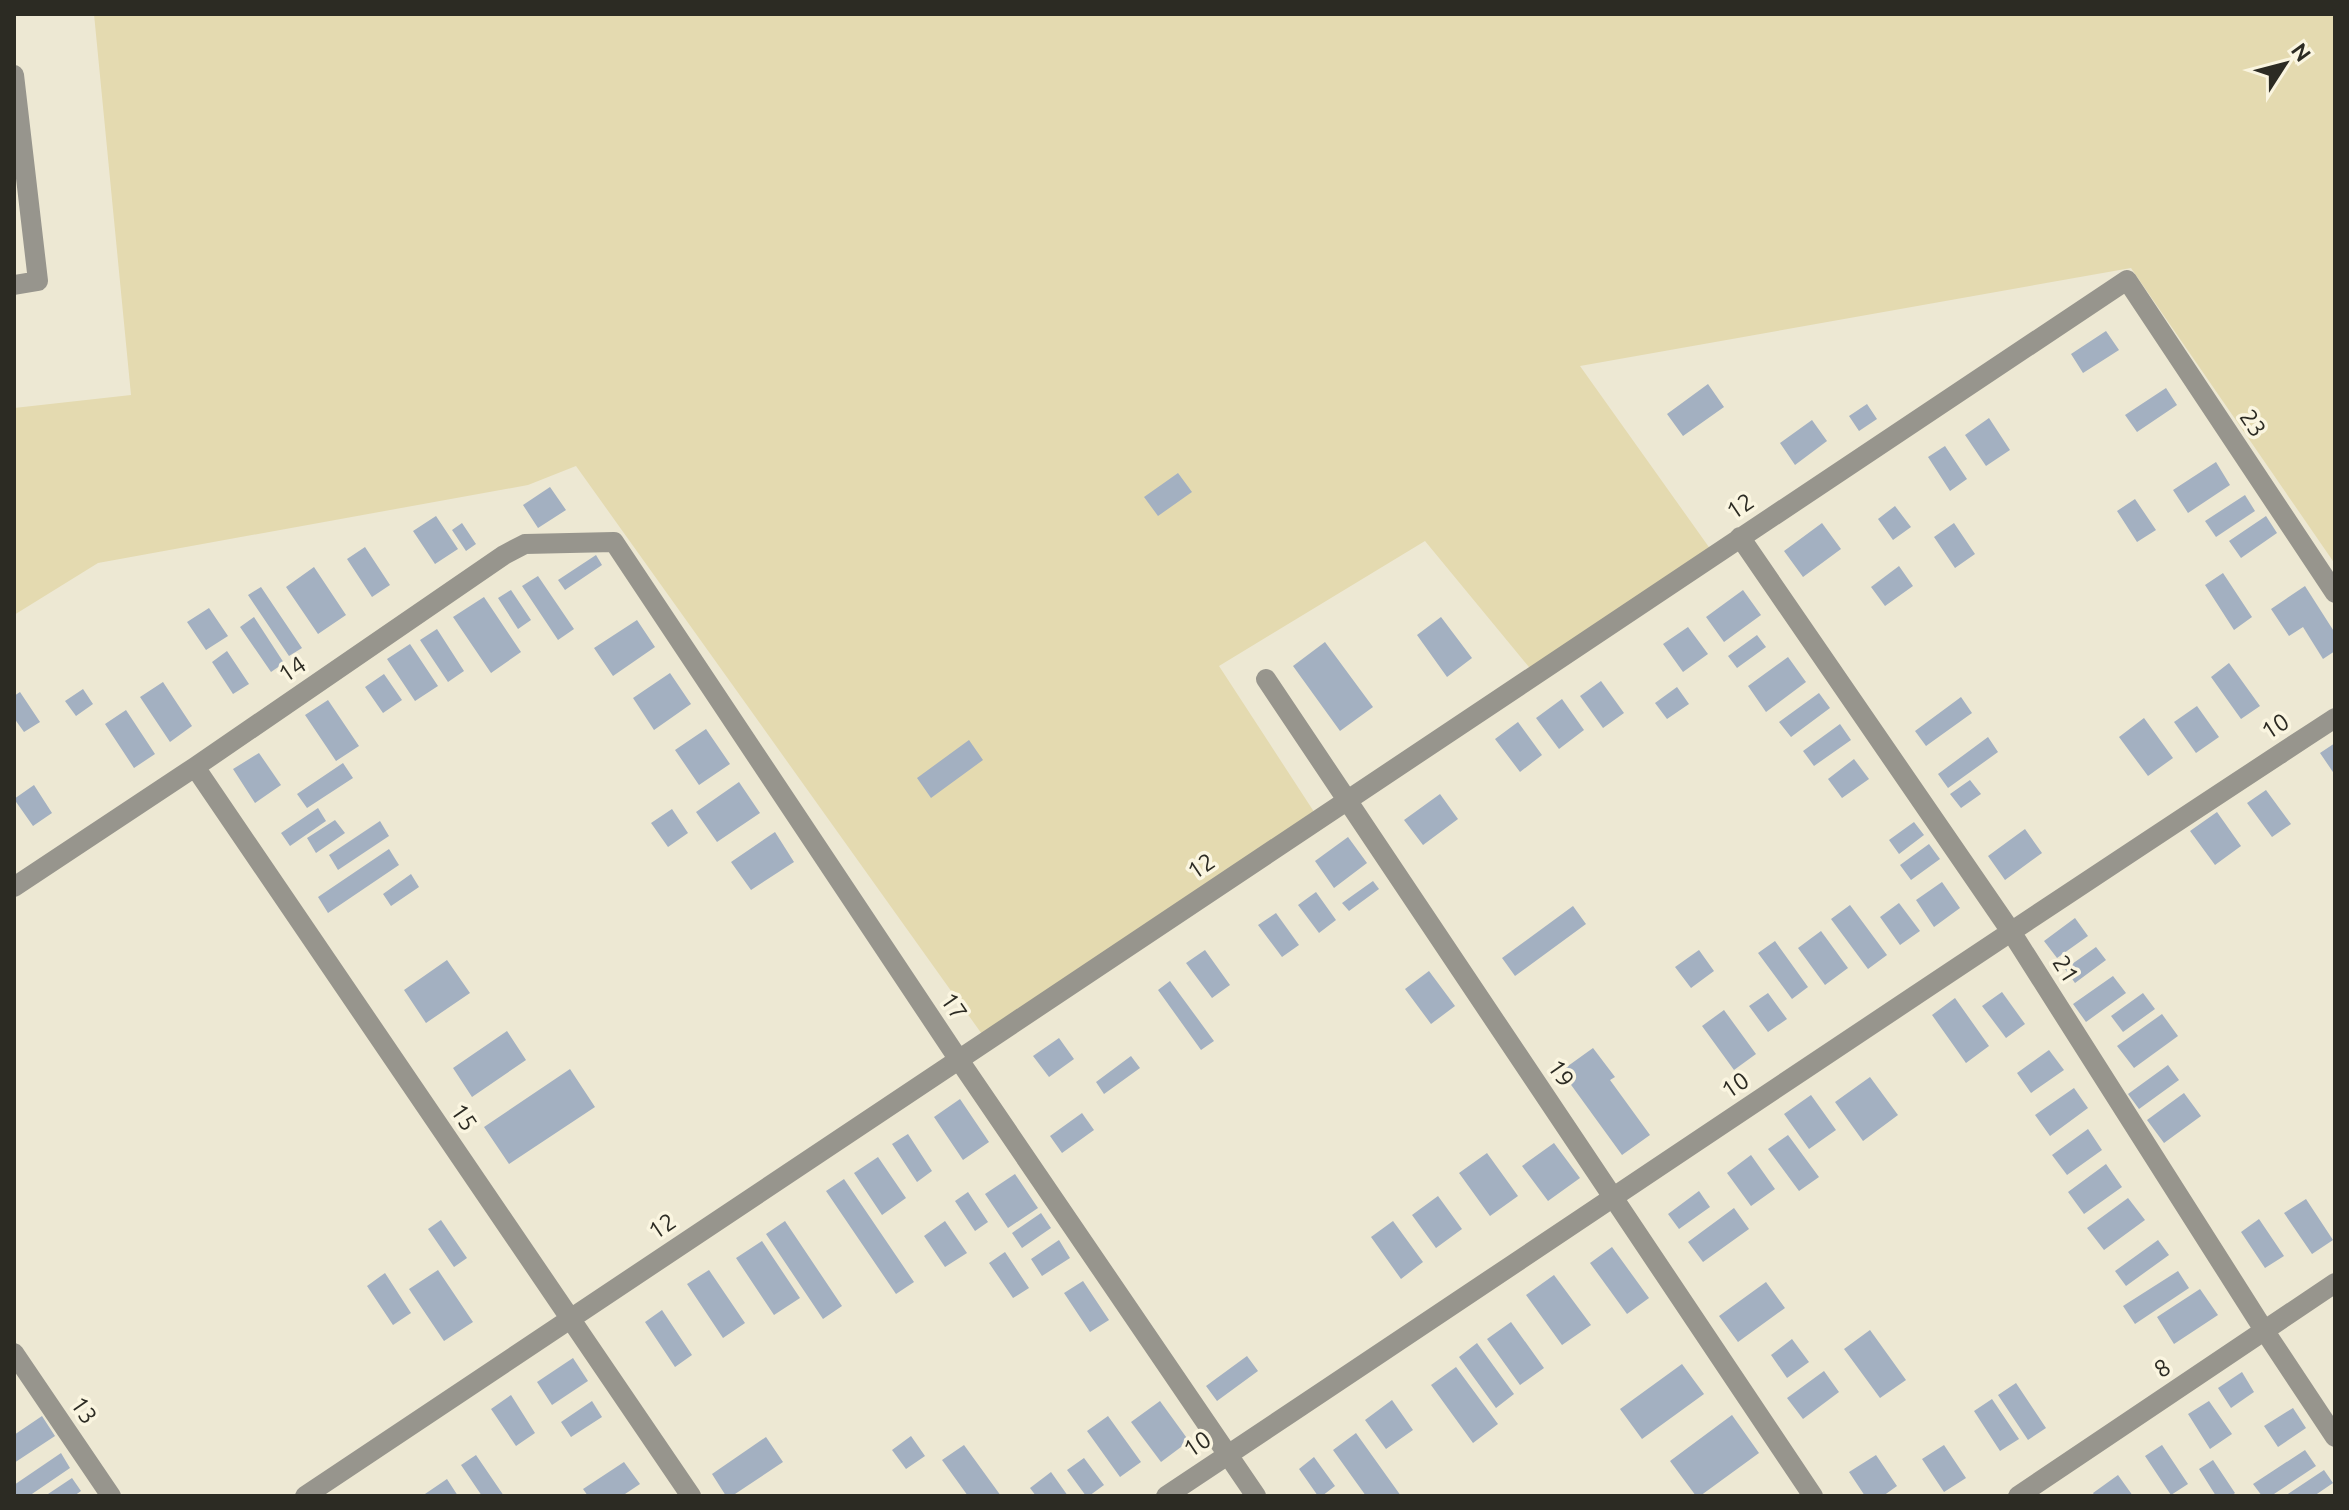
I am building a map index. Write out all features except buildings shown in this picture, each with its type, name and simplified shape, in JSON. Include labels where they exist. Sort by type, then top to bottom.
[{"type":"street","points":[[14,75],[38,281],[14,285]]},
{"type":"street","name":"12","points":[[305,1496],[2127,280]]},
{"type":"street","name":"23","points":[[2127,280],[2335,593]]},
{"type":"street","name":"21","points":[[1740,537],[2010,930],[2335,1437]]},
{"type":"street","name":"14","points":[[14,887],[504,555],[525,544],[614,542]]},
{"type":"street","name":"17","points":[[614,542],[959,1060],[1256,1496]]},
{"type":"street","name":"19","points":[[1266,679],[1813,1496]]},
{"type":"street","name":"10","points":[[1166,1496],[2010,930],[2335,718]]},
{"type":"street","name":"15","points":[[195,767],[691,1496]]},
{"type":"street","name":"8","points":[[2018,1496],[2335,1283]]},
{"type":"street","name":"13","points":[[14,1353],[111,1496]]},
{"type":"shaded area","points":[[94,14],[2335,14],[2335,564],[2131,268],[1580,366],[1711,550],[1533,672],[1425,541],[1219,666],[1320,821],[989,1044],[576,466],[528,485],[98,563],[14,615],[14,408],[131,395]]}]
